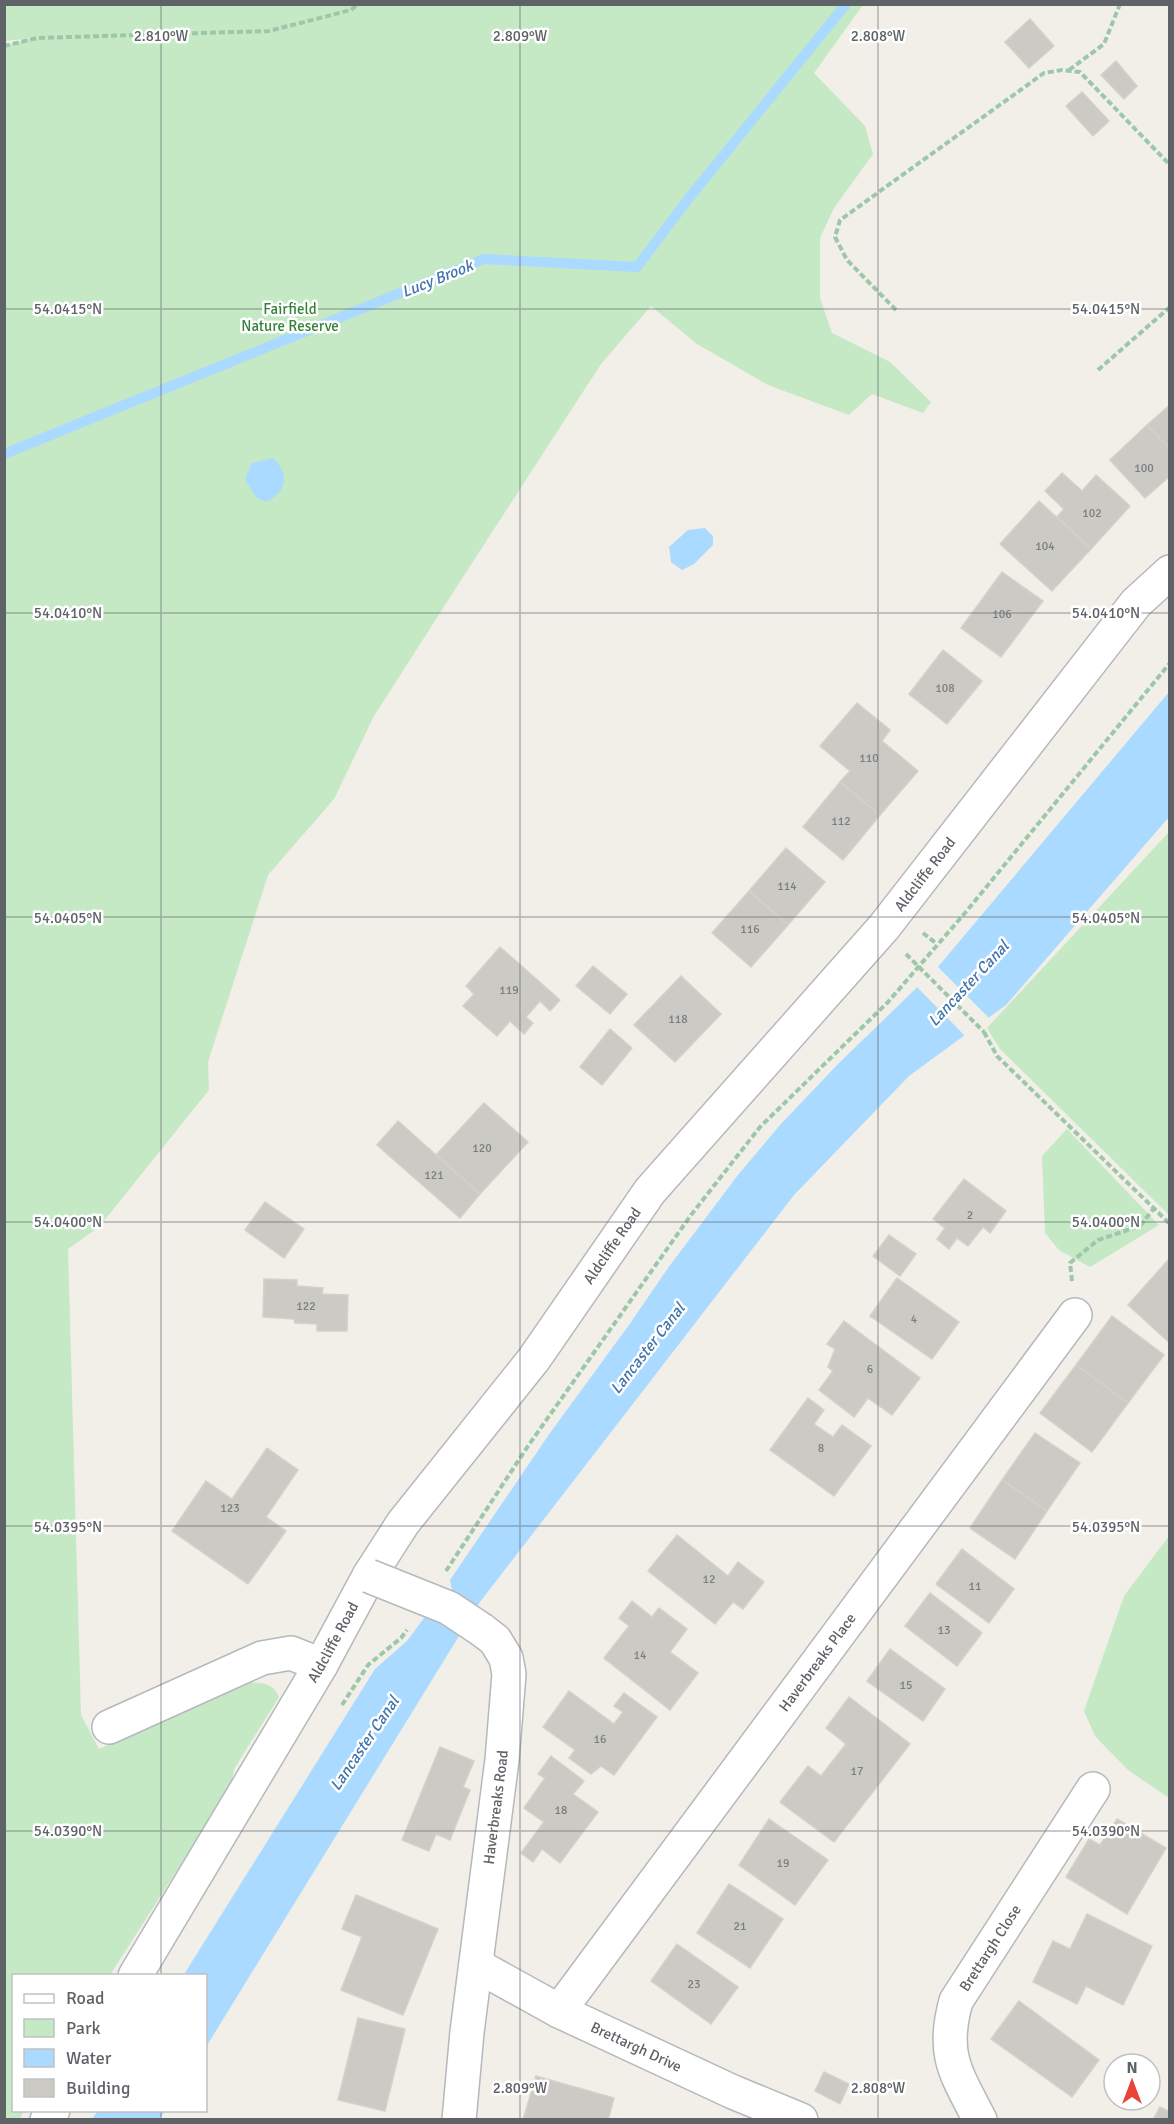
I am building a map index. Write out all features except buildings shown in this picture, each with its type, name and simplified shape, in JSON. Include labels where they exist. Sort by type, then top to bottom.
[{"type":"street","name":"Aldcliffe Road","points":[[136,1974],[321,1665],[369,1576],[403,1523],[534,1359],[650,1191],[884,927],[1136,603],[1170,572]]},
{"type":"street","name":"Haverbreaks Place","points":[[559,2011],[1075,1315]]},
{"type":"street","name":"Haverbreaks Road","points":[[369,1576],[450,1608],[482,1630],[495,1640],[506,1658],[509,1674],[502,1760],[467,2032],[459,2120]]},
{"type":"street","points":[[109,1727],[262,1658],[291,1653],[321,1665]]},
{"type":"street","name":"Brettargh Close","points":[[980,2120],[956,2076],[950,2052],[951,2018],[956,2001],[1093,1789]]},
{"type":"street","name":"Brettargh Drive","points":[[476,1965],[559,2011],[733,2092],[801,2120]]},
{"type":"path","points":[[4,46],[37,38],[269,31],[351,10],[358,4]]},
{"type":"path","points":[[1069,70],[1104,44],[1120,4]]},
{"type":"path","points":[[896,310],[847,260],[835,237],[840,220],[1044,74],[1069,70],[1080,72],[1170,165]]},
{"type":"path","points":[[1098,370],[1170,307]]},
{"type":"path","points":[[440,1580],[528,1446],[691,1215],[760,1128],[888,1002],[965,913],[1170,663]]},
{"type":"path","points":[[923,933],[937,944]]},
{"type":"path","points":[[906,954],[984,1032],[997,1056],[1170,1224]]},
{"type":"path","points":[[1075,1315],[1070,1263],[1098,1239],[1140,1226],[1154,1208]]},
{"type":"path","points":[[336,1713],[368,1665],[401,1638],[408,1628]]},
{"type":"green space","name":"Fairfield Nature Reserve","points":[[5,4],[863,5],[814,73],[865,126],[873,154],[834,208],[820,238],[820,298],[832,333],[890,362],[931,402],[923,413],[872,394],[849,415],[768,385],[697,344],[651,306],[601,364],[463,577],[374,716],[334,799],[268,875],[208,1062],[209,1090],[99,1227],[68,1249],[81,1715],[99,1749],[242,1683],[268,1685],[279,1697],[234,1769],[231,1786],[111,1974],[12,1974],[12,2112],[23,2112],[19,2120],[4,2119],[4,46],[32,38],[5,41]]},
{"type":"green space","points":[[1169,832],[1169,1215],[1000,1049],[987,1028]]},
{"type":"green space","points":[[1067,1129],[1159,1225],[1090,1267],[1059,1250],[1045,1233],[1042,1156]]},
{"type":"green space","points":[[1169,1536],[1169,1798],[1128,1770],[1095,1736],[1084,1711],[1124,1596]]},
{"type":"water","points":[[273,458],[282,470],[284,483],[278,494],[265,502],[256,497],[245,480],[252,463]]},
{"type":"water","points":[[705,528],[713,536],[713,545],[694,564],[682,570],[671,562],[669,547],[688,530]]},
{"type":"water","name":"Lancaster Canal","points":[[1169,692],[1169,817],[1006,1005],[909,1076],[794,1195],[480,1602],[207,2045],[207,1974],[184,1974],[375,1669],[407,1641],[427,1614],[437,1611],[452,1590],[450,1580],[550,1433],[668,1268],[738,1175],[780,1125],[837,1065],[937,968]]},
{"type":"water","points":[[97,2112],[164,2112],[159,2119],[92,2119]]},
{"type":"pier","points":[[936,965],[991,1020],[967,1038],[915,985]]},
{"type":"waterway","name":"Lucy Brook","points":[[4,454],[484,259],[637,267],[689,198],[846,4]]}]
